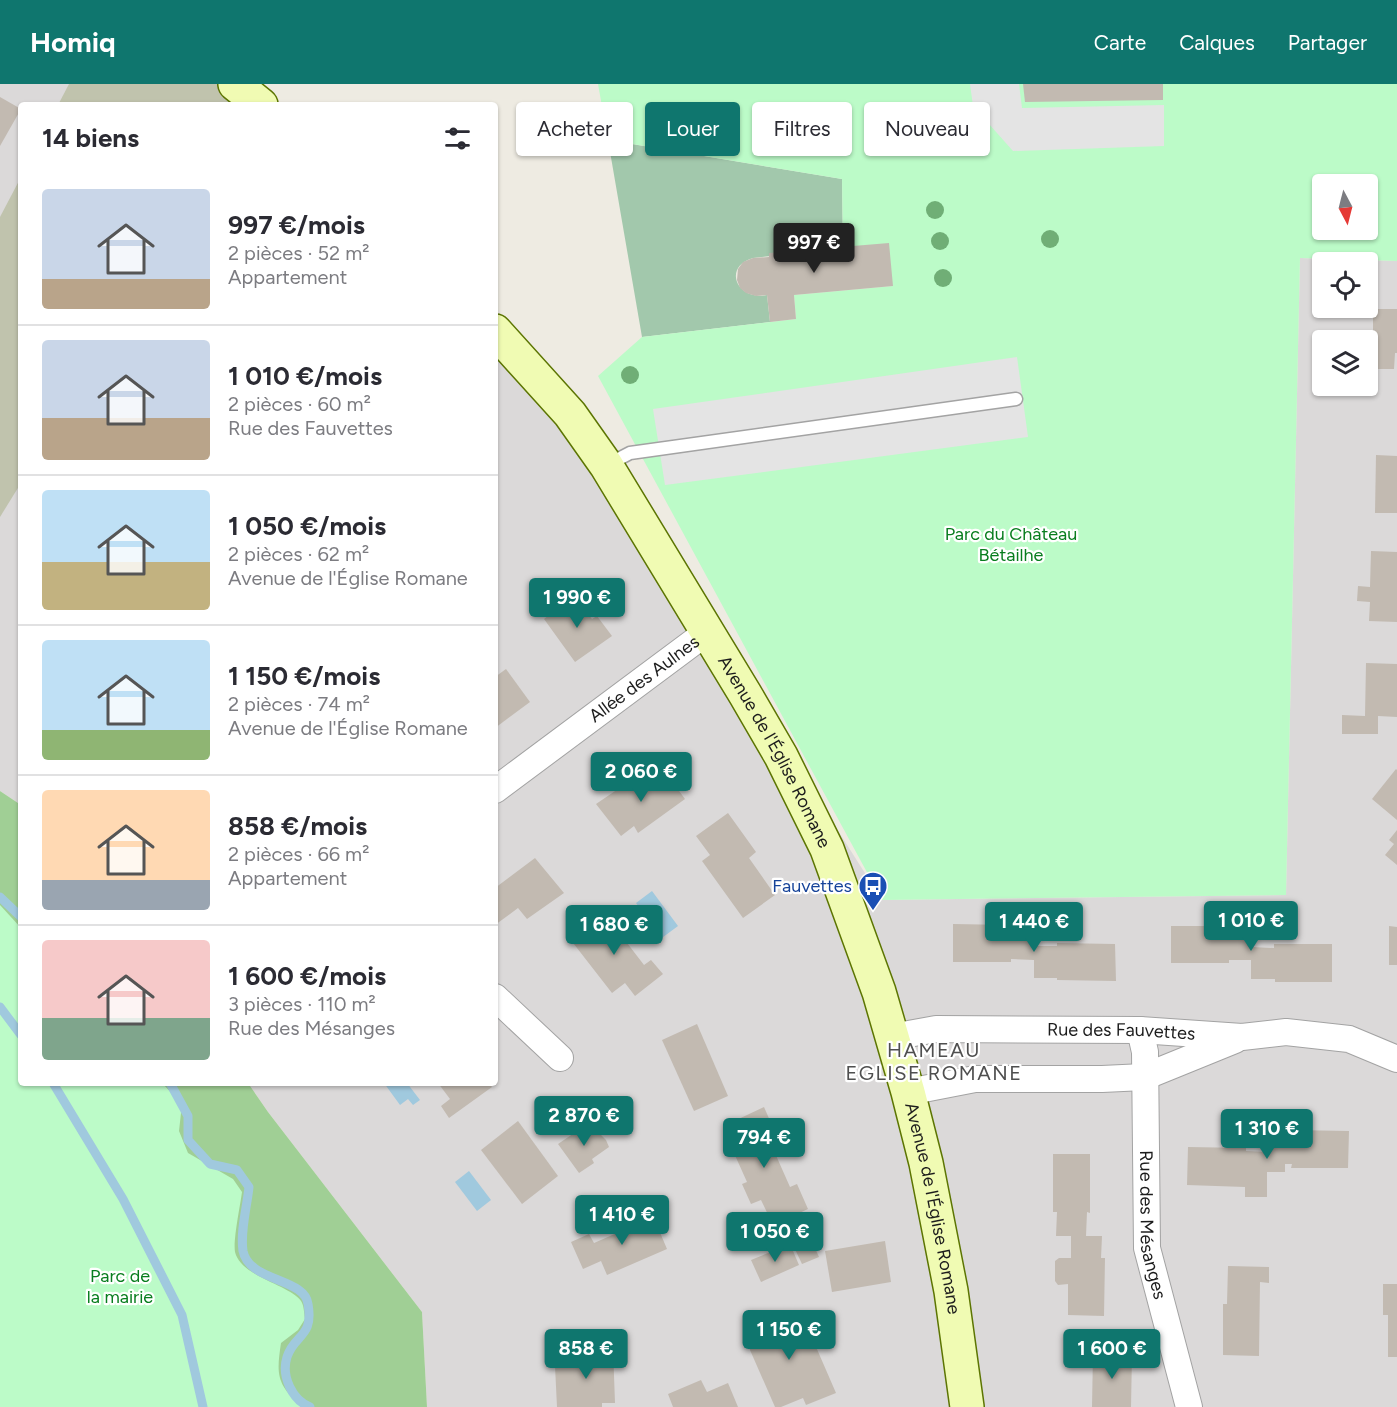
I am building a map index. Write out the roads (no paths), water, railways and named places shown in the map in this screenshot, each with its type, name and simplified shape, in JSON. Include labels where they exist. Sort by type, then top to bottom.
[{"type":"street","points":[[235,84],[257,102]]},
{"type":"street","name":"Avenue de l'Église Romane","points":[[498,334],[570,414],[606,465],[781,756],[815,822],[845,894],[908,1092],[926,1163],[951,1291],[967,1407]]},
{"type":"street","name":"Allée des Aulnes","points":[[498,788],[707,632]]},
{"type":"street","points":[[498,1000],[560,1058]]},
{"type":"street","name":"Rue des Fauvettes","points":[[892,1037],[936,1029],[1140,1030],[1242,1037],[1286,1032],[1349,1040],[1397,1059]]},
{"type":"street","name":"Rue des Mésanges","points":[[1140,1030],[1145,1052],[1147,1248],[1189,1407]]},
{"type":"street","name":"Rue des Fauvettes","points":[[908,1092],[975,1079],[1144,1077],[1242,1037]]},
{"type":"lane","points":[[606,465],[630,453],[1016,399]]},
{"type":"water","points":[[652,891],[678,926],[655,943],[649,935],[655,929],[636,903]]},
{"type":"water","points":[[386,1086],[409,1086],[420,1100],[413,1105],[408,1099],[400,1105]]},
{"type":"water","points":[[469,1171],[491,1200],[477,1211],[455,1182]]},
{"type":"waterway","points":[[0,897],[18,914]]},
{"type":"waterway","points":[[0,1007],[18,1031]]},
{"type":"waterway","points":[[55,1086],[123,1199],[182,1315],[203,1407]]},
{"type":"waterway","points":[[172,1086],[188,1116],[188,1140],[210,1164],[237,1170],[249,1187],[242,1235],[243,1251],[247,1261],[255,1269],[288,1284],[305,1296],[308,1304],[308,1323],[306,1330],[290,1350],[286,1372],[293,1393],[310,1407]]},
{"type":"place","name":"Fauvettes","points":[[873,912]]},
{"type":"district","name":"HAMEAU EGLISE ROMANE","points":[[934,1062]]},
{"type":"park label","name":"Parc du Château Bétailhe","points":[[1011,544]]},
{"type":"park label","name":"Parc de la mairie","points":[[120,1286]]}]
